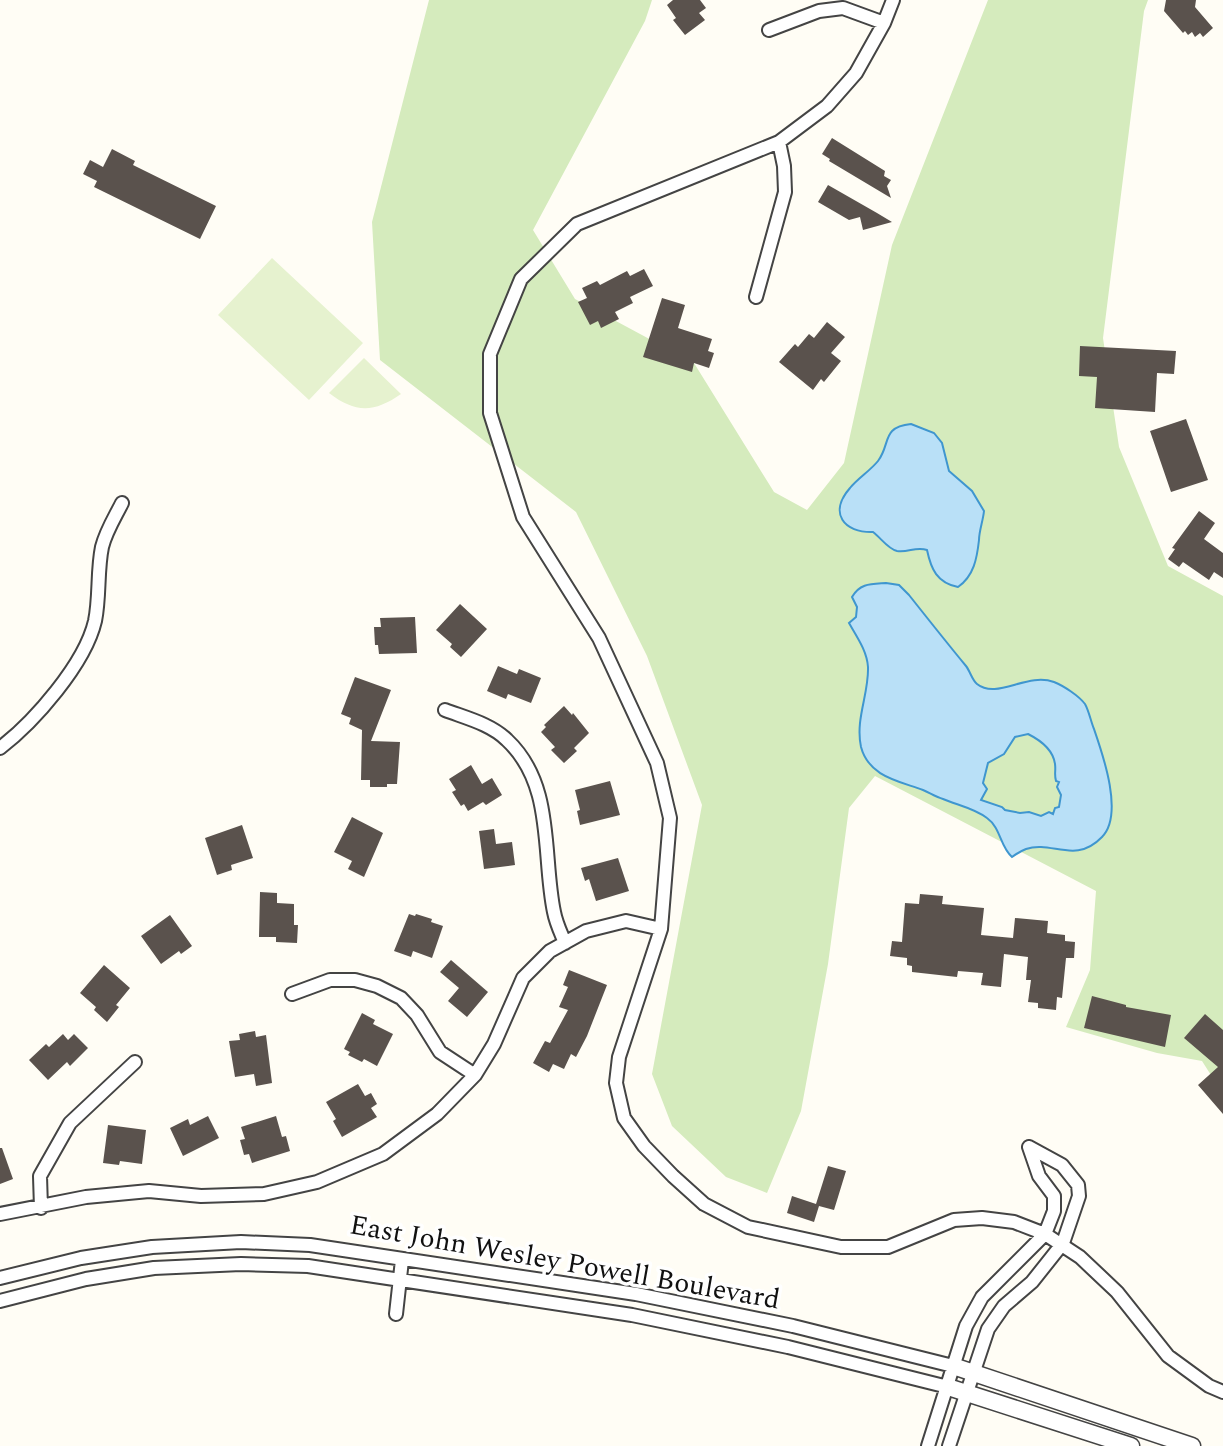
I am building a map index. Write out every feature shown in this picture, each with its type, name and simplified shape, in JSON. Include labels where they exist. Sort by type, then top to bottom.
[{"type":"street","points":[[893,0],[884,23],[856,73],[827,106],[779,142],[577,224],[521,279],[490,354],[490,413],[523,517],[599,638],[657,763],[670,818],[661,929],[619,1057],[616,1083],[624,1118],[644,1146],[704,1205],[748,1227],[841,1247],[888,1247],[954,1220],[982,1217],[1014,1222],[1045,1234],[1063,1243],[1117,1293],[1168,1356],[1209,1386],[1223,1392]]},
{"type":"street","points":[[769,30],[818,11],[843,8],[884,23]]},
{"type":"street","points":[[756,297],[785,192],[784,166],[779,142]]},
{"type":"street","points":[[0,748],[21,731],[46,704],[84,648],[94,625],[102,547],[122,503]]},
{"type":"street","points":[[446,710],[485,725],[508,740],[527,766],[541,802],[554,914],[565,943]]},
{"type":"street","points":[[0,1214],[86,1197],[149,1191],[201,1196],[264,1194],[317,1182],[383,1154],[437,1114],[475,1075],[495,1044],[523,978],[550,951],[586,931],[626,921],[661,929]]},
{"type":"street","points":[[292,994],[330,980],[355,979],[377,986],[401,998],[417,1015],[440,1052],[475,1075]]},
{"type":"street","points":[[41,1208],[40,1176],[70,1123],[135,1062]]},
{"type":"street","points":[[928,1446],[966,1326],[982,1297],[1045,1234],[1054,1211],[1054,1196],[1039,1175],[1029,1147],[1062,1165],[1078,1185],[1079,1196],[1063,1243],[1032,1282],[1004,1306],[988,1329],[949,1446]]},
{"type":"street","name":"East John Wesley Powell Boulevard","points":[[0,1278],[81,1258],[140,1249],[228,1243],[310,1245],[636,1294],[793,1326],[974,1371],[1192,1446]]},
{"type":"street","points":[[396,1314],[402,1260]]},
{"type":"street","name":"East John Wesley Powell Boulevard","points":[[0,1301],[86,1279],[166,1267],[241,1264],[308,1266],[632,1315],[788,1347],[968,1391],[1131,1446]]},
{"type":"green space","points":[[429,0],[652,0],[645,21],[533,230],[575,299],[694,363],[774,492],[807,510],[844,463],[892,245],[988,0],[1148,0],[1144,11],[1103,338],[1119,447],[1168,566],[1223,596],[1223,1094],[1202,1061],[1157,1053],[1066,1027],[1090,970],[1096,891],[875,776],[849,808],[828,964],[801,1111],[767,1193],[726,1177],[672,1126],[652,1074],[702,805],[647,656],[576,512],[380,360],[372,222]]},
{"type":"green space","points":[[272,258],[363,343],[309,400],[218,315]]},
{"type":"green space","points":[[364,358],[401,394],[382,405],[365,408],[347,404],[329,393]]},
{"type":"water","points":[[911,424],[934,433],[942,443],[949,471],[972,491],[984,511],[974,566],[968,578],[958,587],[940,579],[927,550],[894,550],[873,532],[854,529],[842,520],[840,506],[843,497],[878,461],[891,433]]},
{"type":"water","points":[[866,585],[899,585],[909,595],[966,666],[977,684],[994,689],[1044,680],[1062,686],[1085,704],[1110,784],[1111,814],[1102,837],[1092,845],[1073,851],[1036,847],[1012,857],[992,822],[982,815],[886,776],[871,765],[861,747],[860,737],[868,667],[866,655],[849,623],[856,617],[857,607],[852,597],[855,592]],"holes":[[[1028,734],[1045,746],[1054,759],[1055,779],[1059,782],[1057,787],[1061,795],[1059,807],[1055,808],[1053,814],[1049,812],[1041,816],[1005,810],[981,800],[987,789],[983,783],[988,763],[1004,754],[1015,737]]]},
{"type":"building","points":[[673,0],[700,0],[706,8],[699,13],[705,20],[685,35],[673,20],[676,18],[667,5]]},
{"type":"building","points":[[1166,0],[1196,0],[1195,7],[1213,28],[1203,37],[1200,33],[1195,37],[1192,32],[1188,35],[1185,31],[1183,33],[1164,11]]},
{"type":"building","points":[[832,138],[885,171],[884,176],[891,180],[887,186],[891,198],[829,161],[830,159],[822,154]]},
{"type":"building","points":[[112,149],[135,161],[133,165],[216,206],[200,239],[94,187],[97,181],[83,174],[90,160],[103,167]]},
{"type":"building","points":[[828,185],[892,222],[863,230],[860,217],[849,220],[818,202]]},
{"type":"building","points":[[644,269],[653,286],[630,297],[633,303],[615,312],[619,319],[601,328],[598,321],[590,325],[578,302],[587,298],[582,288],[597,281],[600,285],[627,271],[630,276]]},
{"type":"building","points":[[662,298],[685,305],[678,328],[712,339],[708,351],[714,353],[709,368],[694,363],[692,372],[643,357]]},
{"type":"building","points":[[827,322],[845,337],[831,353],[841,361],[824,382],[821,379],[813,390],[779,362],[795,344],[798,347],[809,334],[814,338]]},
{"type":"building","points":[[1080,346],[1176,351],[1174,374],[1157,373],[1155,412],[1095,408],[1097,377],[1079,376]]},
{"type":"building","points":[[1186,419],[1208,480],[1171,492],[1150,431]]},
{"type":"building","points":[[1199,511],[1215,523],[1204,539],[1223,553],[1223,578],[1214,572],[1209,580],[1183,562],[1179,567],[1168,559],[1175,549],[1172,548]]},
{"type":"building","points":[[460,604],[487,629],[461,657],[450,647],[452,644],[436,630]]},
{"type":"building","points":[[415,617],[417,653],[379,654],[378,645],[375,645],[374,627],[381,627],[380,618]]},
{"type":"building","points":[[498,666],[517,674],[519,669],[541,678],[531,703],[508,694],[506,699],[487,691]]},
{"type":"building","points":[[355,677],[391,690],[371,741],[400,742],[397,784],[370,787],[370,780],[361,780],[362,730],[349,724],[351,718],[341,714]]},
{"type":"building","points":[[564,706],[589,733],[574,748],[577,751],[564,763],[551,750],[555,747],[541,732],[546,727],[544,725]]},
{"type":"building","points":[[471,765],[482,784],[492,778],[502,795],[486,805],[483,802],[468,811],[464,804],[461,806],[452,792],[456,790],[449,779]]},
{"type":"building","points":[[610,781],[620,815],[580,825],[577,811],[580,810],[575,790]]},
{"type":"building","points":[[352,817],[383,833],[364,877],[348,869],[352,861],[334,852]]},
{"type":"building","points":[[242,825],[253,858],[231,865],[232,870],[217,875],[205,838]]},
{"type":"building","points":[[494,829],[496,844],[512,842],[515,865],[484,869],[479,831]]},
{"type":"building","points":[[618,858],[629,891],[596,901],[589,879],[585,881],[581,868]]},
{"type":"building","points":[[260,892],[277,893],[277,903],[294,904],[294,925],[298,925],[297,943],[276,942],[276,937],[259,937]]},
{"type":"building","points":[[920,894],[943,896],[942,904],[984,908],[981,935],[1013,938],[1015,918],[1048,921],[1047,933],[1065,935],[1065,941],[1075,942],[1074,958],[1066,958],[1062,998],[1057,997],[1056,1010],[1038,1008],[1038,1003],[1028,1002],[1031,980],[1026,980],[1028,957],[1004,954],[1001,987],[981,985],[983,973],[958,971],[957,977],[912,972],[912,966],[907,965],[907,958],[890,956],[892,941],[902,942],[905,903],[919,904]]},
{"type":"building","points":[[409,914],[432,919],[431,922],[443,926],[432,958],[413,951],[411,957],[394,951]]},
{"type":"building","points":[[170,915],[192,946],[181,954],[179,951],[161,964],[141,936]]},
{"type":"building","points":[[451,960],[488,992],[467,1017],[448,1001],[459,988],[440,972]]},
{"type":"building","points":[[104,965],[130,988],[107,1022],[94,1010],[96,1007],[80,993]]},
{"type":"building","points":[[569,970],[607,985],[576,1057],[571,1054],[564,1069],[553,1064],[549,1072],[533,1063],[545,1041],[550,1043],[568,1010],[559,1007],[568,987],[563,985]]},
{"type":"building","points":[[1092,996],[1126,1007],[1171,1015],[1165,1047],[1084,1028]]},
{"type":"building","points":[[362,1013],[375,1020],[373,1024],[393,1034],[377,1066],[348,1055],[350,1052],[344,1049]]},
{"type":"building","points":[[1205,1014],[1223,1030],[1223,1114],[1198,1085],[1218,1067],[1184,1038]]},
{"type":"building","points":[[255,1031],[256,1037],[266,1035],[272,1083],[256,1086],[254,1074],[235,1077],[229,1041],[240,1040],[239,1034]]},
{"type":"building","points":[[63,1034],[68,1040],[74,1034],[88,1048],[70,1066],[67,1062],[48,1080],[29,1060],[46,1044],[49,1047]]},
{"type":"building","points":[[358,1084],[365,1096],[371,1093],[377,1104],[371,1108],[377,1117],[342,1137],[326,1102]]},
{"type":"building","points":[[208,1116],[219,1138],[183,1156],[170,1128],[188,1119],[190,1125]]},
{"type":"building","points":[[276,1116],[282,1137],[286,1136],[290,1151],[252,1163],[249,1154],[244,1155],[240,1140],[245,1139],[241,1127]]},
{"type":"building","points":[[108,1125],[146,1130],[142,1164],[120,1161],[119,1165],[103,1163]]},
{"type":"building","points":[[0,1148],[13,1179],[0,1184]]},
{"type":"building","points":[[828,1166],[846,1171],[834,1210],[819,1206],[814,1222],[787,1213],[792,1196],[816,1204]]}]
